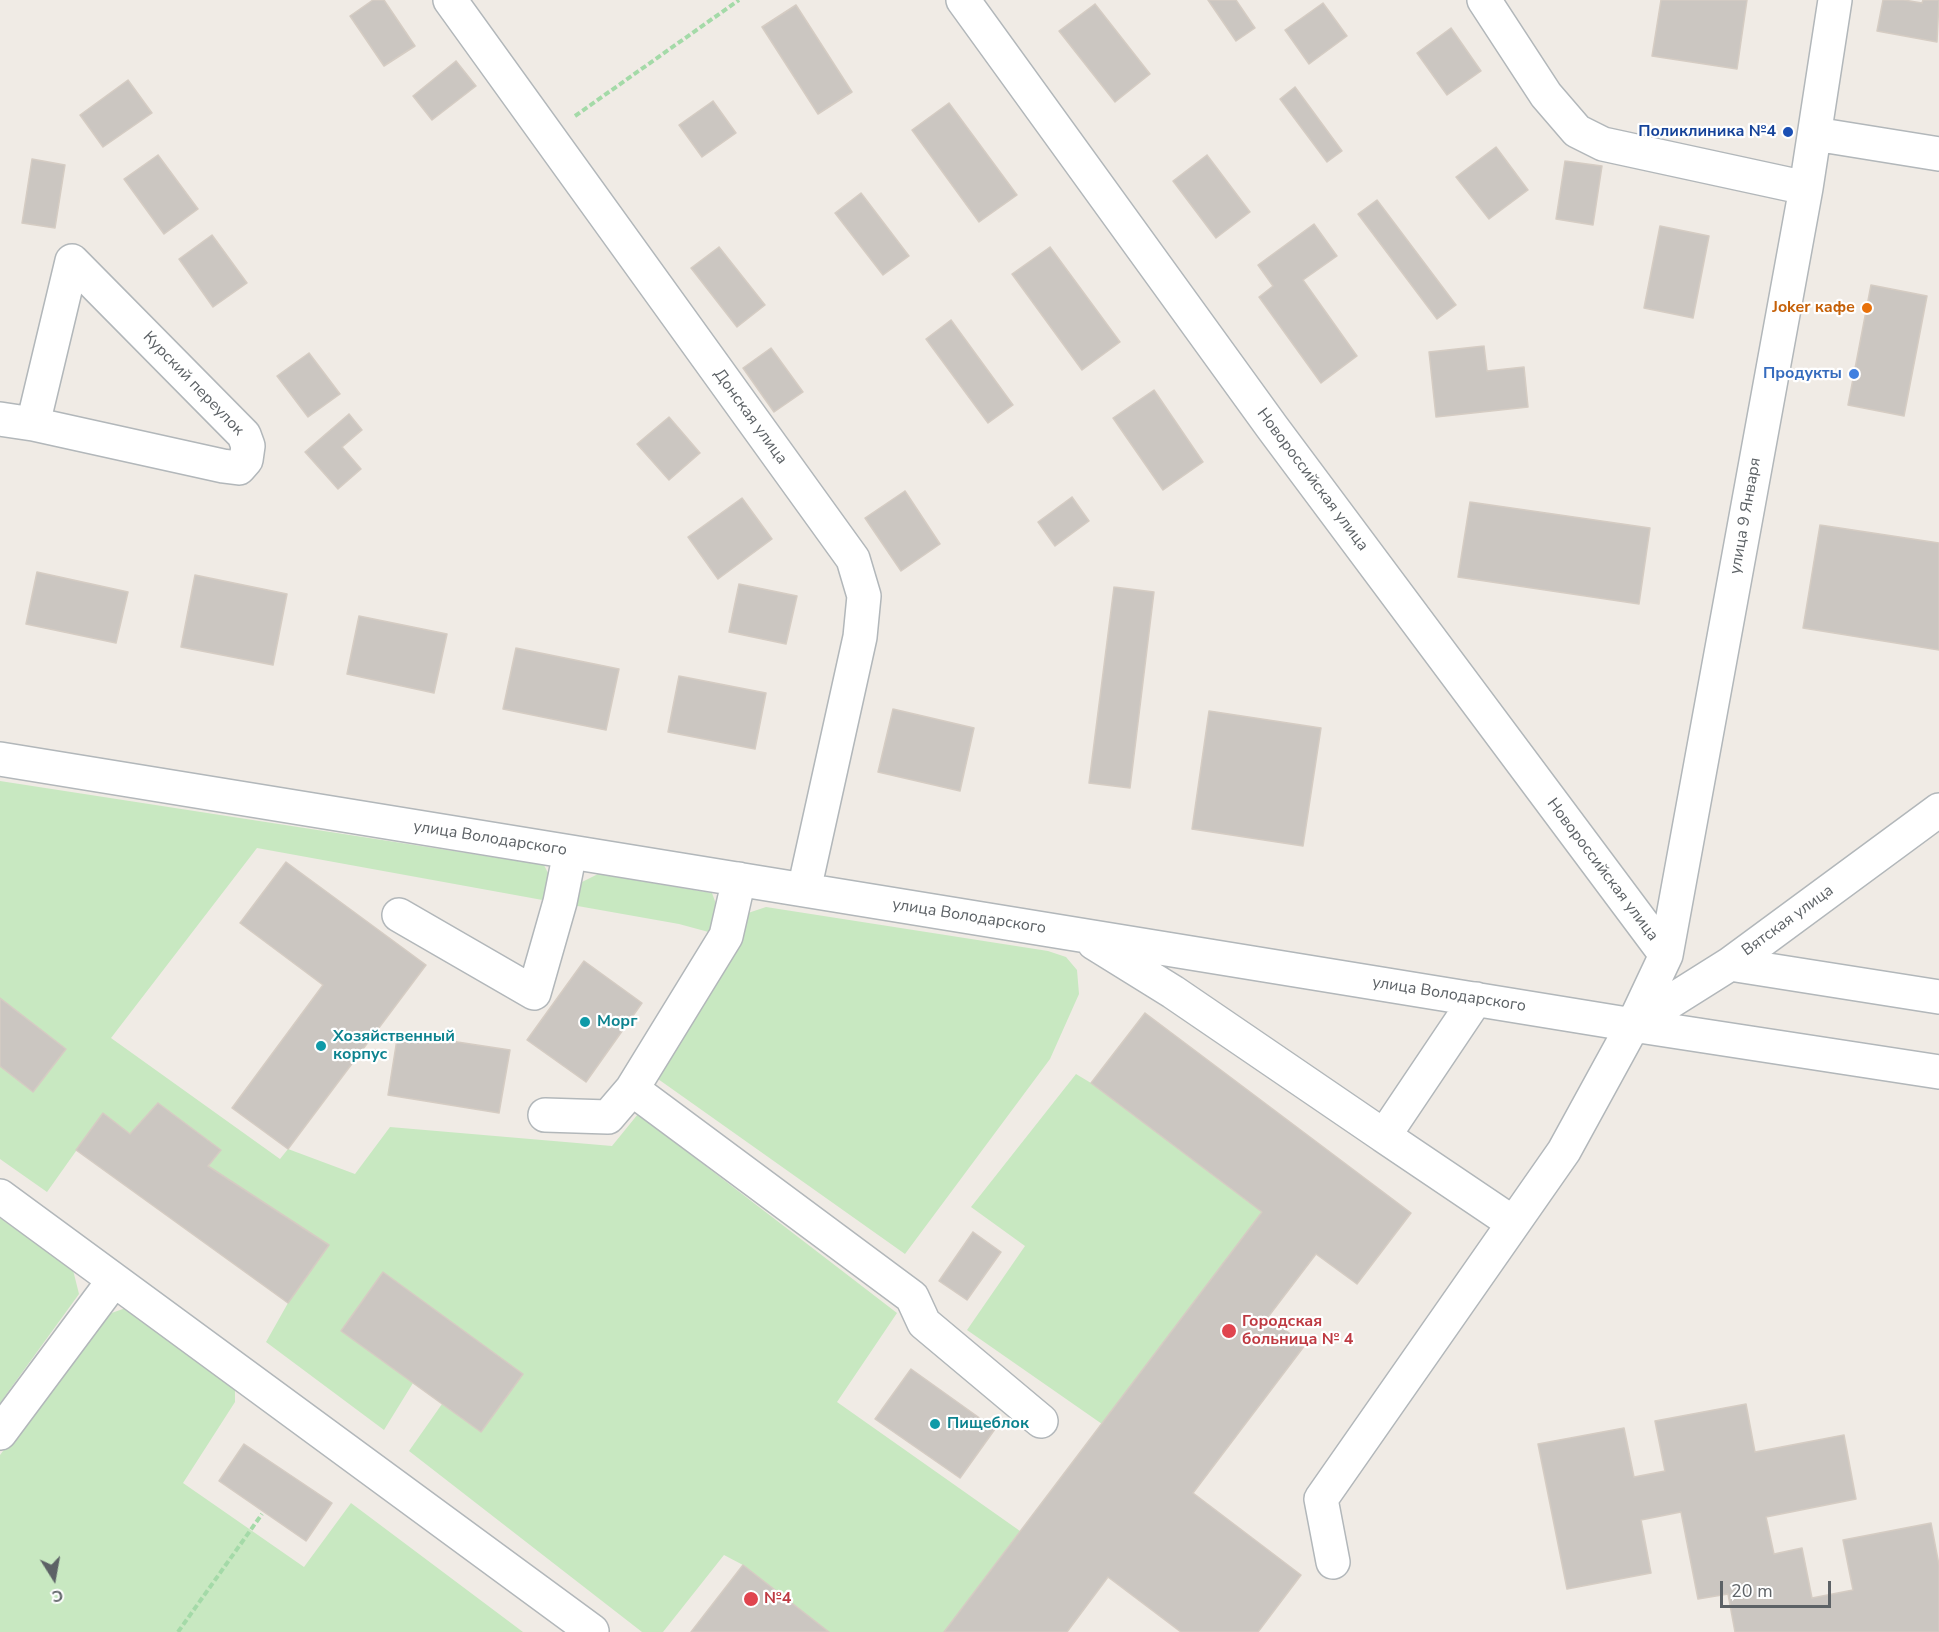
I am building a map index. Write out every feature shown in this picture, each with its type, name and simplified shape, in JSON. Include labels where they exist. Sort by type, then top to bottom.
[{"type":"street","name":"Донская улица","points":[[450,0],[853,559],[864,596],[860,637],[804,890]]},
{"type":"street","name":"Новороссийская улица","points":[[963,0],[1280,437],[1666,956]]},
{"type":"street","points":[[1484,0],[1546,95],[1577,131],[1603,144],[1806,188]]},
{"type":"street","name":"улица 9 Января","points":[[1333,1562],[1320,1499],[1564,1151],[1633,1025],[1666,956],[1806,188],[1835,0]]},
{"type":"street","points":[[1815,134],[1939,154]]},
{"type":"street","name":"Курский переулок","points":[[0,419],[239,468],[246,460],[248,446],[244,435],[72,261],[33,424]]},
{"type":"street","name":"улица Володарского","points":[[0,759],[1633,1025],[1939,1072]]},
{"type":"street","name":"Вятская улица","points":[[1633,1025],[1730,964],[1939,810]]},
{"type":"street","points":[[399,915],[534,993],[560,902],[570,852]]},
{"type":"street","points":[[545,1115],[608,1117],[632,1089],[726,936],[739,879]]},
{"type":"street","points":[[1082,935],[1173,992],[1513,1223]]},
{"type":"street","points":[[1730,964],[1939,997]]},
{"type":"street","points":[[1384,1136],[1476,999]]},
{"type":"street","points":[[632,1089],[912,1297],[924,1323],[1041,1421]]},
{"type":"street","points":[[0,1196],[592,1631]]},
{"type":"street","points":[[0,1433],[114,1280]]},
{"type":"path","points":[[547,136],[739,0]]},
{"type":"path","points":[[178,1632],[262,1514]]},
{"type":"green space","points":[[0,781],[544,865],[551,879],[548,901],[257,848],[111,1038],[280,1159],[288,1149],[355,1174],[390,1127],[612,1146],[638,1114],[897,1313],[837,1402],[1020,1531],[944,1632],[829,1632],[743,1565],[724,1555],[663,1632],[642,1632],[409,1451],[442,1404],[481,1431],[523,1374],[383,1273],[413,1383],[384,1430],[266,1342],[288,1303],[328,1245],[208,1166],[221,1150],[158,1103],[130,1134],[103,1113],[47,1192],[0,1159],[0,1066],[33,1091],[66,1049],[0,998]]},
{"type":"green space","points":[[598,874],[712,893],[720,915],[716,934],[679,924],[572,905],[580,883]]},
{"type":"green space","points":[[766,907],[1048,951],[1066,957],[1077,970],[1079,994],[1050,1059],[905,1254],[658,1079],[737,939],[742,915]]},
{"type":"green space","points":[[1076,1074],[1262,1212],[1102,1424],[967,1330],[1025,1246],[971,1207]]},
{"type":"green space","points":[[0,1218],[73,1270],[79,1294],[0,1403]]},
{"type":"green space","points":[[134,1305],[235,1372],[235,1402],[183,1483],[304,1567],[351,1503],[523,1632],[0,1632],[0,1455],[106,1315]]},
{"type":"building","points":[[373,0],[384,0],[415,46],[384,66],[350,16]]},
{"type":"building","points":[[1208,0],[1236,0],[1255,28],[1236,41]]},
{"type":"building","points":[[1661,0],[1747,0],[1737,69],[1652,56]]},
{"type":"building","points":[[1883,0],[1922,3],[1923,0],[1939,0],[1937,42],[1877,31]]},
{"type":"building","points":[[1323,3],[1347,36],[1309,64],[1285,30]]},
{"type":"building","points":[[1095,4],[1150,74],[1115,102],[1059,31]]},
{"type":"building","points":[[796,5],[852,92],[818,114],[762,27]]},
{"type":"building","points":[[1451,28],[1481,71],[1447,95],[1417,53]]},
{"type":"building","points":[[456,61],[476,86],[432,120],[413,96]]},
{"type":"building","points":[[128,80],[152,113],[103,147],[80,115]]},
{"type":"building","points":[[1295,87],[1342,151],[1327,162],[1280,99]]},
{"type":"building","points":[[713,101],[736,133],[702,157],[679,125]]},
{"type":"building","points":[[949,103],[1017,195],[979,222],[912,130]]},
{"type":"building","points":[[1496,147],[1528,190],[1489,219],[1456,177]]},
{"type":"building","points":[[158,155],[198,209],[164,234],[124,179]]},
{"type":"building","points":[[1207,155],[1250,212],[1216,238],[1173,181]]},
{"type":"building","points":[[32,159],[65,165],[55,228],[22,223]]},
{"type":"building","points":[[1565,161],[1602,166],[1593,225],[1556,219]]},
{"type":"building","points":[[861,193],[909,256],[883,275],[835,213]]},
{"type":"building","points":[[1377,200],[1456,305],[1437,319],[1358,214]]},
{"type":"building","points":[[1314,224],[1337,256],[1303,280],[1357,356],[1321,383],[1259,297],[1273,286],[1258,265]]},
{"type":"building","points":[[1660,226],[1709,236],[1693,318],[1644,308]]},
{"type":"building","points":[[212,235],[247,283],[213,307],[179,259]]},
{"type":"building","points":[[719,247],[765,305],[737,327],[691,268]]},
{"type":"building","points":[[1050,247],[1120,342],[1082,370],[1012,274]]},
{"type":"building","points":[[1871,285],[1927,296],[1904,416],[1848,405]]},
{"type":"building","points":[[951,320],[1013,405],[988,423],[926,339]]},
{"type":"building","points":[[1484,346],[1487,371],[1524,367],[1528,407],[1436,417],[1429,352]]},
{"type":"building","points":[[771,348],[803,392],[774,412],[743,368]]},
{"type":"building","points":[[309,353],[340,394],[308,417],[277,376]]},
{"type":"building","points":[[1154,390],[1203,462],[1163,490],[1113,418]]},
{"type":"building","points":[[349,414],[362,430],[342,447],[361,469],[338,489],[305,452]]},
{"type":"building","points":[[669,417],[700,453],[669,480],[637,444]]},
{"type":"building","points":[[905,491],[940,544],[901,571],[865,518]]},
{"type":"building","points":[[1072,497],[1089,521],[1055,546],[1038,522]]},
{"type":"building","points":[[742,498],[772,539],[718,579],[688,537]]},
{"type":"building","points":[[1470,502],[1650,528],[1639,604],[1458,577]]},
{"type":"building","points":[[1820,525],[1939,543],[1939,650],[1803,628]]},
{"type":"building","points":[[37,572],[128,592],[116,643],[26,624]]},
{"type":"building","points":[[195,575],[287,594],[273,665],[181,647]]},
{"type":"building","points":[[739,584],[797,596],[786,644],[729,632]]},
{"type":"building","points":[[1114,587],[1154,592],[1130,788],[1089,783]]},
{"type":"building","points":[[359,616],[447,634],[434,693],[347,674]]},
{"type":"building","points":[[516,648],[619,669],[606,730],[503,709]]},
{"type":"building","points":[[679,676],[766,693],[755,749],[668,732]]},
{"type":"building","points":[[893,709],[974,728],[960,791],[878,772]]},
{"type":"building","points":[[1209,711],[1321,728],[1303,846],[1192,829]]},
{"type":"building","name":"Хозяйственный корпус","points":[[286,862],[426,965],[288,1149],[232,1108],[323,985],[240,923]]},
{"type":"building","name":"Морг","points":[[584,961],[642,1003],[586,1082],[527,1040]]},
{"type":"building","points":[[0,998],[66,1049],[33,1092],[0,1066]]},
{"type":"building","name":"Городская больница № 4","points":[[1145,1013],[1411,1213],[1357,1284],[1316,1254],[1268,1317],[1305,1345],[1193,1493],[1301,1575],[1258,1632],[1181,1632],[1108,1577],[1067,1632],[944,1632],[1262,1212],[1091,1083]]},
{"type":"building","points":[[398,1033],[510,1050],[499,1113],[388,1095]]},
{"type":"building","points":[[158,1103],[221,1150],[208,1166],[329,1245],[288,1303],[76,1150],[103,1113],[130,1134]]},
{"type":"building","points":[[973,1232],[1001,1252],[967,1300],[939,1281]]},
{"type":"building","points":[[383,1272],[523,1374],[481,1432],[341,1331]]},
{"type":"building","name":"Пищеблок","points":[[911,1369],[995,1429],[960,1478],[875,1419]]},
{"type":"building","points":[[1746,1404],[1755,1452],[1844,1435],[1856,1499],[1766,1517],[1774,1554],[1802,1548],[1812,1598],[1853,1590],[1843,1540],[1931,1523],[1939,1565],[1939,1632],[1735,1632],[1728,1594],[1698,1599],[1681,1512],[1641,1520],[1651,1573],[1567,1589],[1538,1444],[1624,1428],[1634,1477],[1665,1471],[1655,1421]]},
{"type":"building","points":[[244,1444],[332,1503],[306,1541],[219,1481]]},
{"type":"building","name":"№4","points":[[743,1565],[829,1632],[691,1632]]},
{"type":"place","name":"Поликлиника №4","points":[[1788,132]]},
{"type":"place","name":"Joker кафе","points":[[1867,308]]},
{"type":"place","name":"Продукты","points":[[1854,374]]},
{"type":"place","name":"Морг","points":[[585,1022]]},
{"type":"place","name":"Хозяйственный корпус","points":[[321,1046]]},
{"type":"place","name":"Городская больница № 4","points":[[1229,1331]]},
{"type":"place","name":"Пищеблок","points":[[935,1424]]},
{"type":"place","name":"№4","points":[[751,1599]]}]
